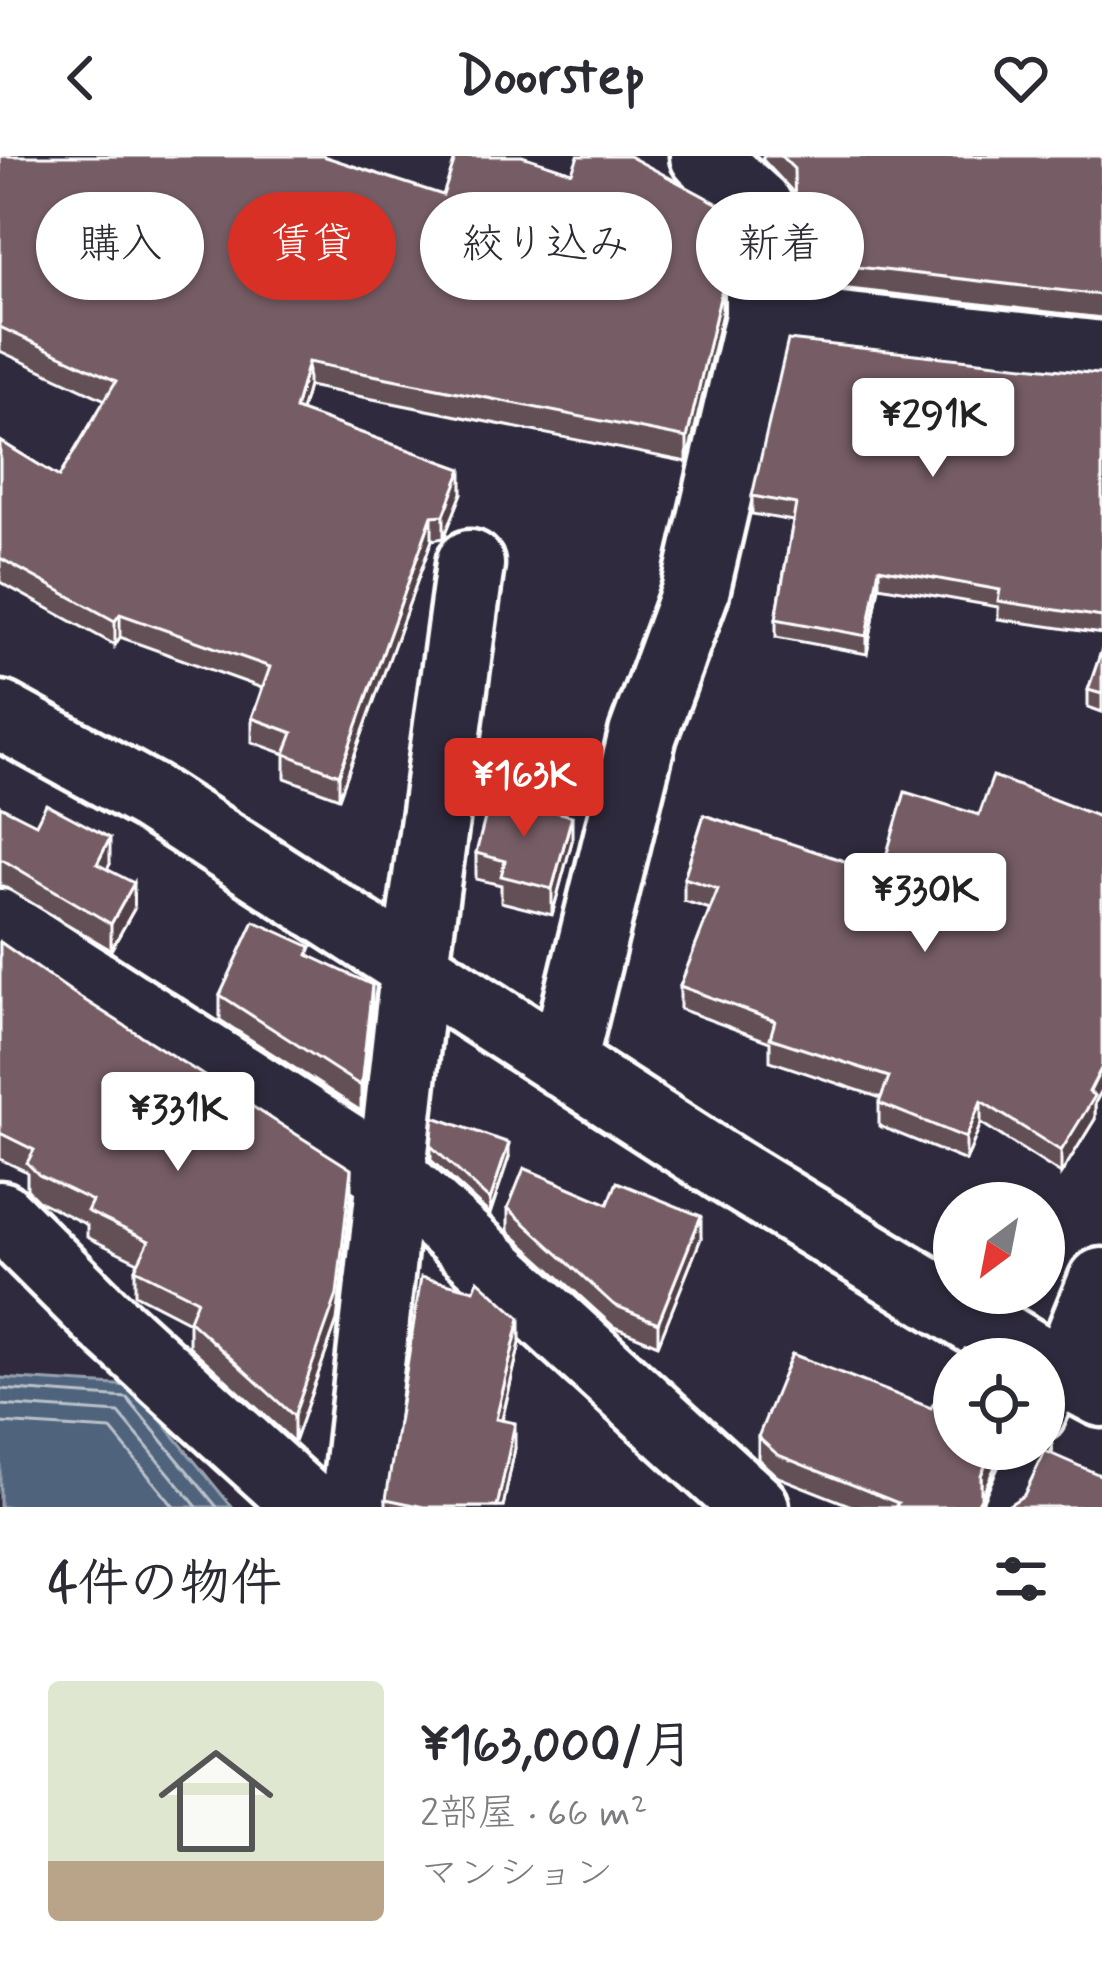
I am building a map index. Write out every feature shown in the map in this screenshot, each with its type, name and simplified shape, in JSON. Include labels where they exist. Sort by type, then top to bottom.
[{"type":"street","points":[[563,1062],[643,734],[695,592],[759,317],[759,207],[704,156]]},
{"type":"street","points":[[759,317],[1102,355]]},
{"type":"street","points":[[354,1507],[395,1178],[415,965],[470,564]]},
{"type":"street","points":[[0,715],[150,797],[992,1338]]},
{"type":"street","points":[[0,923],[395,1178],[755,1507]]},
{"type":"street","points":[[0,1215],[104,1318],[310,1507]]},
{"type":"street","points":[[1065,1367],[1102,1282]]},
{"type":"lane","points":[[1003,1507],[1020,1470]]},
{"type":"water","points":[[0,1378],[133,1386],[232,1507],[0,1507]]},
{"type":"building","points":[[0,156],[323,156],[434,192],[420,192],[420,300],[672,300],[672,192],[444,192],[456,156],[522,156],[572,172],[578,156],[629,156],[696,192],[696,300],[719,300],[687,438],[308,362],[295,409],[462,469],[444,515],[432,516],[339,775],[285,754],[293,733],[252,718],[270,667],[120,614],[115,621],[0,558],[0,441],[59,477],[116,381],[0,327]]},
{"type":"building","points":[[781,156],[1102,156],[1102,295],[864,268],[864,192],[795,192],[794,169]]},
{"type":"building","points":[[788,340],[1102,373],[1102,617],[998,601],[1000,590],[879,568],[867,636],[776,619],[796,504],[752,496]]},
{"type":"building","points":[[1102,649],[1102,694],[1088,690]]},
{"type":"building","points":[[993,776],[1102,818],[1102,1067],[1089,1092],[1095,1096],[1061,1151],[981,1101],[966,1138],[879,1103],[889,1077],[770,1038],[775,1021],[680,986],[718,889],[684,878],[704,815],[881,873],[905,792],[979,815]]},
{"type":"building","points":[[491,795],[572,816],[552,889],[501,876],[505,861],[476,853]]},
{"type":"building","points":[[46,804],[110,838],[97,864],[134,883],[111,924],[0,860],[0,806],[36,824]]},
{"type":"building","points":[[254,921],[311,947],[308,955],[372,985],[361,1086],[220,995]]},
{"type":"building","points":[[0,942],[351,1169],[337,1295],[294,1416],[189,1320],[197,1300],[135,1269],[149,1241],[87,1211],[92,1201],[39,1175],[27,1163],[34,1150],[0,1133]]},
{"type":"building","points":[[434,1117],[509,1143],[490,1200],[431,1146]]},
{"type":"building","points":[[524,1168],[608,1204],[617,1182],[701,1216],[658,1323],[614,1305],[508,1208]]},
{"type":"building","points":[[421,1277],[474,1290],[478,1280],[520,1318],[496,1419],[515,1423],[497,1507],[424,1507],[386,1499]]},
{"type":"building","points":[[792,1354],[931,1408],[933,1405],[933,1470],[983,1470],[981,1498],[976,1507],[895,1507],[898,1503],[778,1455],[758,1437]]},
{"type":"building","points":[[1065,1460],[1102,1476],[1102,1507],[1006,1507],[1024,1495],[1036,1470],[1065,1470]]}]
